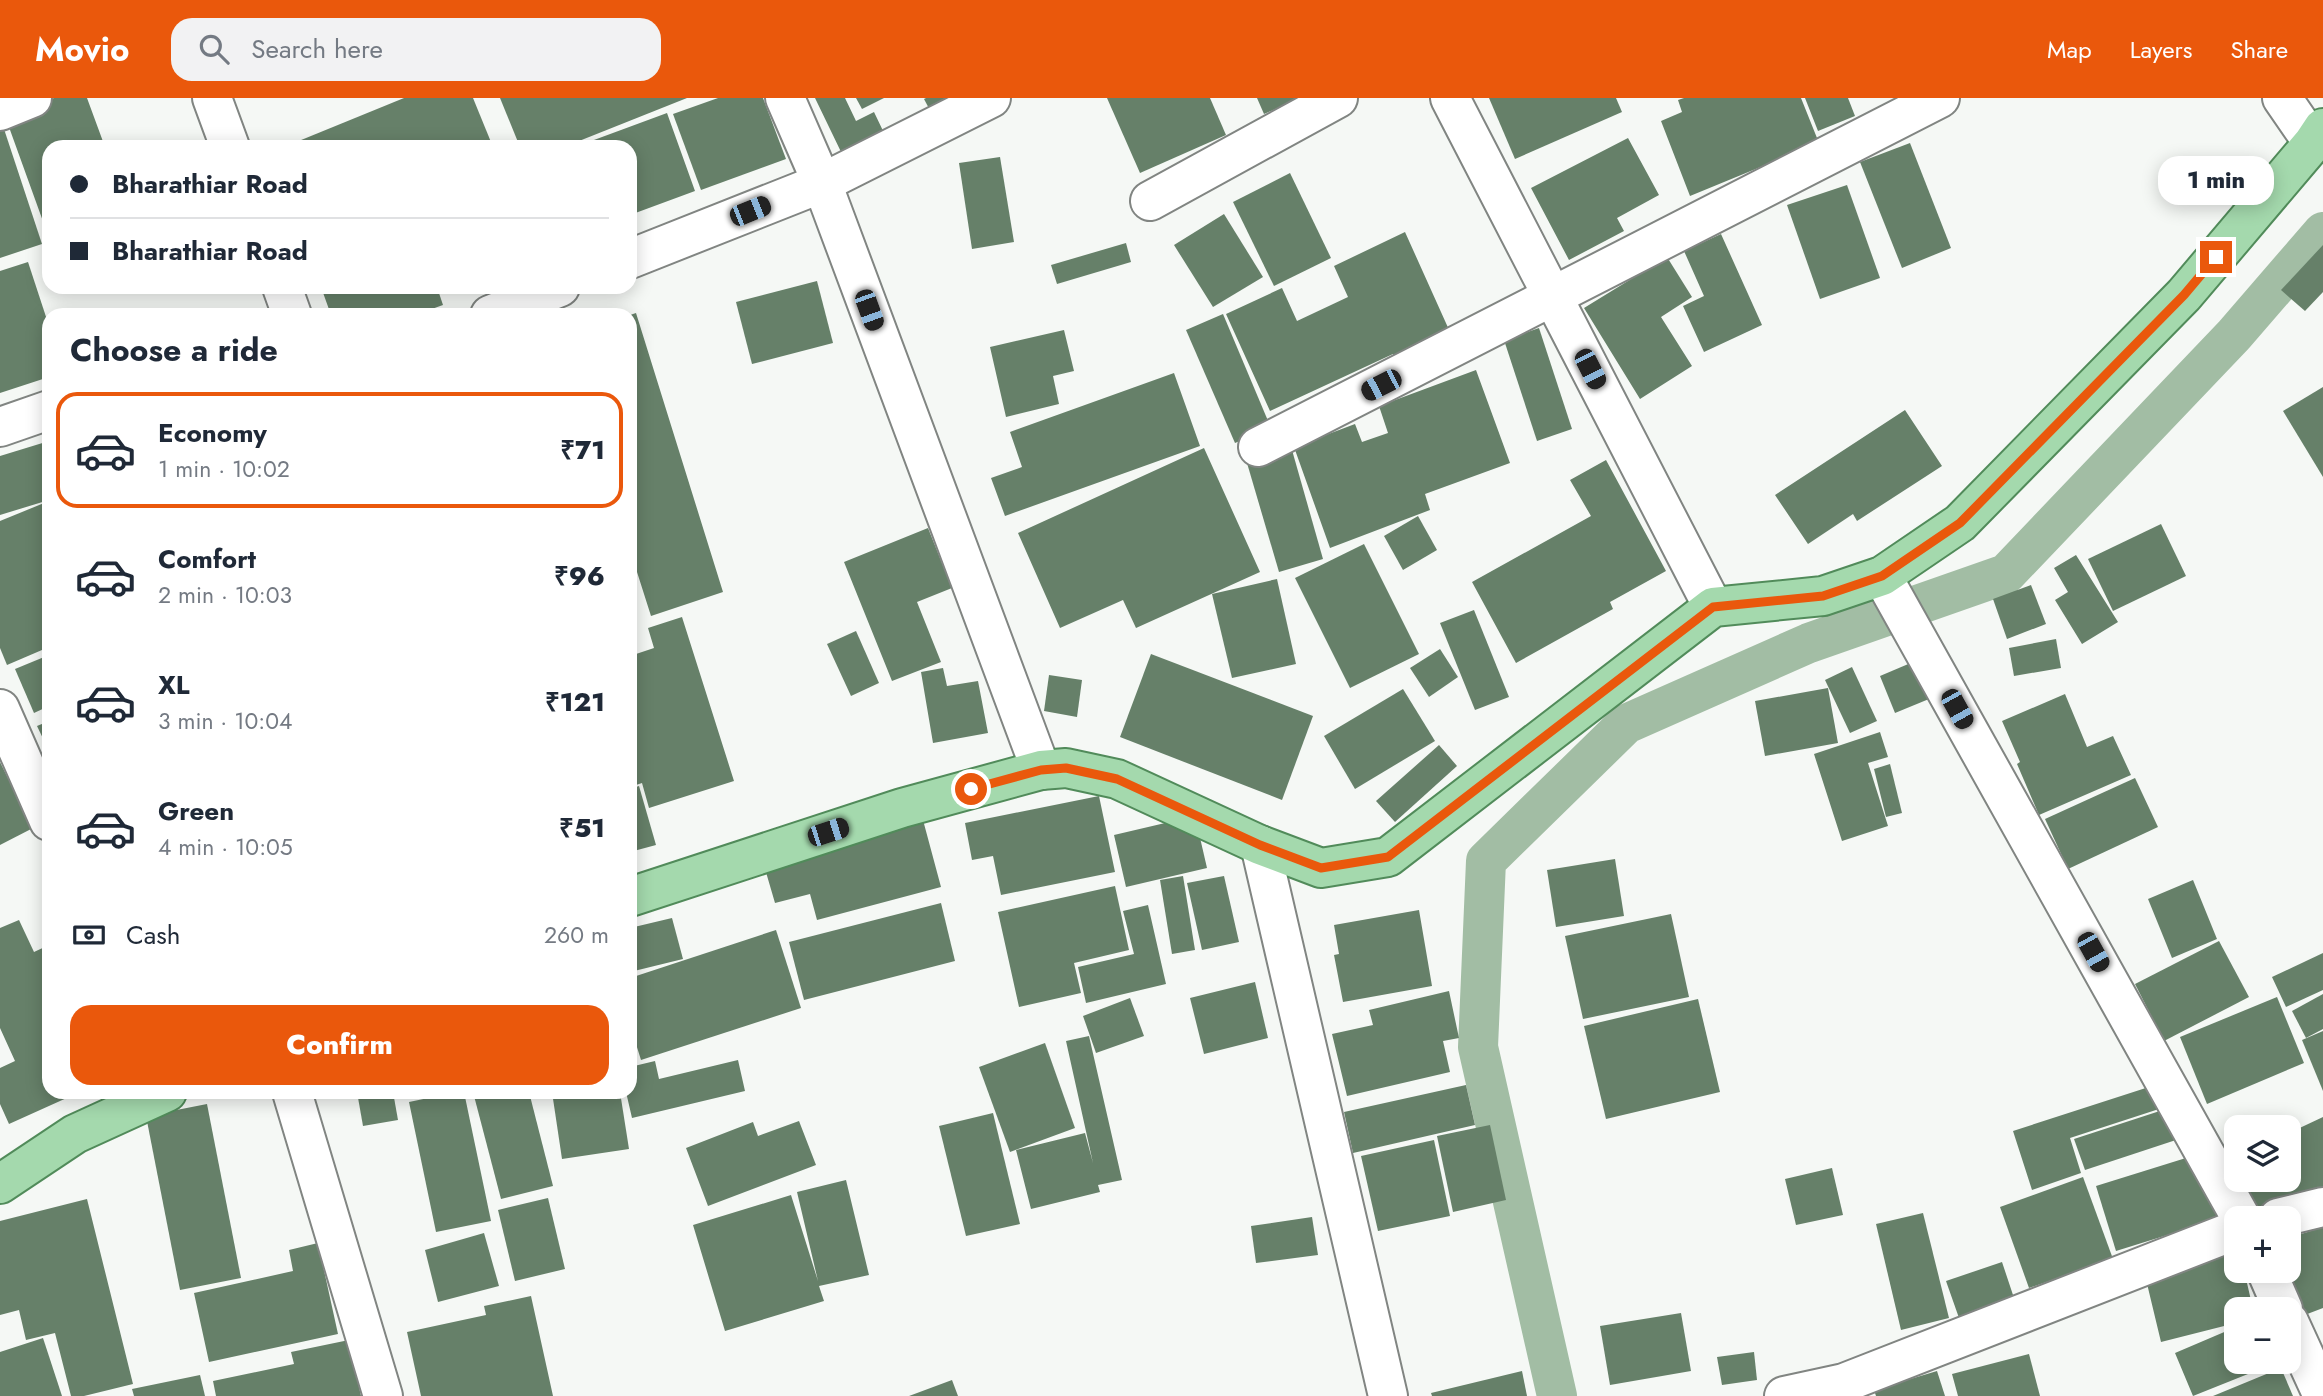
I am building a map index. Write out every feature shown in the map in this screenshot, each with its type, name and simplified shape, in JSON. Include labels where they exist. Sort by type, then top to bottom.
[{"type":"main road","points":[[637,895],[902,808],[1041,770],[1066,768],[1117,779],[1260,845],[1321,868],[1388,857],[1713,607],[1823,596],[1883,577],[1960,523],[2184,295],[2318,136]]},
{"type":"main road","points":[[0,1184],[75,1134],[152,1099]]},
{"type":"street","points":[[0,111],[32,98]]},
{"type":"street","points":[[212,98],[227,140]]},
{"type":"street","points":[[785,98],[822,183],[1041,770]]},
{"type":"street","points":[[637,256],[822,183],[991,98]]},
{"type":"street","points":[[1150,201],[1338,98]]},
{"type":"street","points":[[1450,98],[1713,607]]},
{"type":"street","points":[[1258,447],[1940,98]]},
{"type":"street","points":[[2282,98],[2318,136]]},
{"type":"street","points":[[508,308],[542,294]]},
{"type":"street","points":[[0,427],[42,412]]},
{"type":"street","points":[[1883,577],[2234,1206]]},
{"type":"street","points":[[0,709],[42,805]]},
{"type":"street","points":[[1260,845],[1388,1396]]},
{"type":"street","points":[[294,1099],[383,1396]]},
{"type":"street","points":[[2301,1212],[2323,1207]]},
{"type":"street","points":[[1784,1396],[1844,1383],[2224,1235]]},
{"type":"street","points":[[2301,1348],[2323,1396]]},
{"type":"building","points":[[54,98],[87,98],[102,140],[42,140],[42,219],[5,116]]},
{"type":"building","points":[[404,98],[473,98],[490,140],[301,140]]},
{"type":"building","points":[[500,98],[687,98],[582,140],[517,140]]},
{"type":"building","points":[[718,98],[763,98],[786,159],[701,190],[673,114]]},
{"type":"building","points":[[815,98],[845,98],[856,121],[874,112],[885,135],[843,156]]},
{"type":"building","points":[[856,98],[884,98],[862,109]]},
{"type":"building","points":[[966,98],[933,116],[924,99]]},
{"type":"building","points":[[1107,98],[1210,98],[1226,135],[1140,173]]},
{"type":"building","points":[[1257,98],[1301,98],[1264,114]]},
{"type":"building","points":[[1489,98],[1616,98],[1622,112],[1515,159]]},
{"type":"building","points":[[1801,98],[1819,143],[1690,196],[1661,121],[1682,112],[1678,100]]},
{"type":"building","points":[[1805,98],[1848,98],[1855,116],[1818,131]]},
{"type":"building","points":[[667,113],[695,191],[637,212],[637,140],[594,140]]},
{"type":"building","points":[[3,126],[42,244],[0,258],[0,127]]},
{"type":"building","points":[[1628,138],[1659,195],[1617,218],[1624,231],[1569,260],[1531,188]]},
{"type":"building","points":[[1910,143],[1951,248],[1902,268],[1860,162]]},
{"type":"building","points":[[1000,157],[1014,242],[972,249],[959,163]]},
{"type":"building","points":[[1290,173],[1331,258],[1274,286],[1233,202]]},
{"type":"building","points":[[1847,185],[1880,278],[1820,299],[1787,205]]},
{"type":"building","points":[[1224,214],[1263,277],[1213,307],[1174,245]]},
{"type":"building","points":[[1405,232],[1450,332],[1394,357],[1393,354],[1270,411],[1226,314],[1282,288],[1297,321],[1348,297],[1334,266]]},
{"type":"building","points":[[1721,234],[1762,325],[1704,352],[1683,306],[1704,296],[1684,251]]},
{"type":"building","points":[[1126,243],[1131,262],[1057,284],[1051,265]]},
{"type":"building","points":[[2323,245],[2323,292],[2305,311],[2281,290]]},
{"type":"building","points":[[1667,257],[1692,297],[1661,317],[1692,366],[1640,399],[1584,308]]},
{"type":"building","points":[[28,262],[43,308],[42,379],[0,393],[0,271]]},
{"type":"building","points":[[817,281],[833,343],[752,364],[736,302]]},
{"type":"building","points":[[324,294],[439,294],[443,305],[435,308],[328,308]]},
{"type":"building","points":[[1223,314],[1271,428],[1235,443],[1186,330]]},
{"type":"building","points":[[637,316],[723,592],[651,616],[637,572]]},
{"type":"building","points":[[1539,328],[1572,429],[1537,441],[1504,340]]},
{"type":"building","points":[[1064,330],[1074,371],[1053,376],[1059,404],[1006,417],[990,347]]},
{"type":"building","points":[[1476,370],[1510,463],[1425,494],[1430,510],[1330,548],[1294,447],[1355,424],[1362,442],[1388,433],[1379,406]]},
{"type":"building","points":[[1174,373],[1200,446],[1005,516],[991,478],[1022,467],[1010,432]]},
{"type":"building","points":[[2323,387],[2323,477],[2283,411]]},
{"type":"building","points":[[1905,410],[1942,466],[1857,521],[1853,514],[1808,544],[1775,495]]},
{"type":"building","points":[[42,443],[42,502],[0,515],[0,456]]},
{"type":"building","points":[[1204,448],[1260,572],[1136,628],[1123,600],[1060,628],[1018,533]]},
{"type":"building","points":[[1292,450],[1323,559],[1279,572],[1247,463]]},
{"type":"building","points":[[1606,460],[1666,571],[1610,602],[1613,609],[1516,663],[1472,582],[1591,516],[1570,480]]},
{"type":"building","points":[[42,504],[42,650],[7,665],[0,648],[0,521]]},
{"type":"building","points":[[1418,516],[1437,550],[1403,570],[1384,536]]},
{"type":"building","points":[[2161,524],[2186,576],[2113,611],[2088,559]]},
{"type":"building","points":[[928,528],[952,588],[917,602],[941,662],[892,681],[844,562]]},
{"type":"building","points":[[1364,544],[1419,654],[1350,688],[1295,578]]},
{"type":"building","points":[[2076,555],[2118,622],[2082,644],[2055,600],[2068,592],[2054,568]]},
{"type":"building","points":[[1277,579],[1296,664],[1232,678],[1212,594]]},
{"type":"building","points":[[2031,585],[2046,624],[2007,639],[1993,599]]},
{"type":"building","points":[[1474,610],[1509,697],[1475,710],[1440,623]]},
{"type":"building","points":[[682,617],[734,781],[649,808],[642,783],[637,785],[637,654],[654,648],[648,628]]},
{"type":"building","points":[[856,631],[879,683],[851,696],[827,644]]},
{"type":"building","points":[[2056,639],[2061,668],[2014,676],[2009,648]]},
{"type":"building","points":[[1440,649],[1458,677],[1429,697],[1410,668]]},
{"type":"building","points":[[1151,654],[1313,716],[1282,800],[1120,737]]},
{"type":"building","points":[[42,658],[42,709],[34,713],[15,669]]},
{"type":"building","points":[[1913,662],[1929,699],[1895,713],[1880,676]]},
{"type":"building","points":[[1852,667],[1877,721],[1850,733],[1825,680]]},
{"type":"building","points":[[943,668],[947,686],[978,681],[988,733],[933,743],[921,672]]},
{"type":"building","points":[[1049,675],[1082,680],[1077,717],[1044,711]]},
{"type":"building","points":[[1828,688],[1838,743],[1765,756],[1755,701]]},
{"type":"building","points":[[1403,689],[1435,741],[1355,789],[1324,736]]},
{"type":"building","points":[[2065,694],[2087,747],[2113,736],[2131,775],[2039,815],[2002,721]]},
{"type":"building","points":[[42,724],[42,736],[37,726]]},
{"type":"building","points":[[1880,732],[1888,757],[1868,763],[1888,826],[1842,841],[1814,754]]},
{"type":"building","points":[[1439,745],[1457,766],[1395,822],[1376,801]]},
{"type":"building","points":[[0,762],[33,828],[0,845]]},
{"type":"building","points":[[1890,764],[1902,813],[1886,817],[1874,769]]},
{"type":"building","points":[[2135,778],[2158,827],[2068,869],[2045,819]]},
{"type":"building","points":[[639,786],[656,845],[637,850]]},
{"type":"building","points":[[1099,796],[1115,872],[1001,895],[993,856],[972,860],[965,823]]},
{"type":"building","points":[[1195,816],[1207,868],[1126,887],[1114,835]]},
{"type":"building","points":[[923,820],[941,887],[817,920],[810,894],[775,903],[763,862]]},
{"type":"building","points":[[1615,859],[1624,916],[1556,927],[1547,870]]},
{"type":"building","points":[[1183,876],[1195,950],[1172,954],[1160,880]]},
{"type":"building","points":[[1224,876],[1239,942],[1202,950],[1187,883]]},
{"type":"building","points":[[2193,880],[2217,939],[2172,958],[2148,899]]},
{"type":"building","points":[[1115,886],[1129,950],[1074,963],[1081,993],[1019,1007],[998,912]]},
{"type":"building","points":[[941,903],[955,961],[804,1000],[789,942]]},
{"type":"building","points":[[1148,905],[1166,984],[1086,1003],[1078,967],[1134,954],[1123,911]]},
{"type":"building","points":[[1419,910],[1432,986],[1343,1002],[1334,955],[1339,954],[1334,925]]},
{"type":"building","points":[[1671,914],[1689,997],[1583,1019],[1565,936]]},
{"type":"building","points":[[672,918],[683,959],[637,970],[637,926]]},
{"type":"building","points":[[19,920],[34,952],[42,948],[42,1099],[64,1099],[9,1124],[0,1104],[0,1068],[15,1061],[0,1028],[0,928]]},
{"type":"building","points":[[776,930],[801,1008],[641,1060],[637,1047],[637,976]]},
{"type":"building","points":[[2219,941],[2249,997],[2164,1041],[2135,984]]},
{"type":"building","points":[[2323,953],[2323,990],[2286,1007],[2272,977]]},
{"type":"building","points":[[1255,982],[1268,1038],[1204,1054],[1190,998]]},
{"type":"building","points":[[1449,991],[1459,1038],[1443,1041],[1450,1072],[1347,1096],[1332,1034],[1373,1025],[1369,1010]]},
{"type":"building","points":[[2323,994],[2323,1029],[2306,1038],[2292,1011]]},
{"type":"building","points":[[2277,997],[2304,1063],[2207,1104],[2180,1037]]},
{"type":"building","points":[[1130,998],[1144,1036],[1096,1053],[1083,1016]]},
{"type":"building","points":[[1698,999],[1720,1092],[1606,1119],[1584,1026]]},
{"type":"building","points":[[2323,1031],[2323,1091],[2302,1040]]},
{"type":"building","points":[[1089,1036],[1122,1180],[1098,1185],[1100,1192],[1031,1209],[1016,1150],[1085,1133],[1093,1163],[1066,1041]]},
{"type":"building","points":[[1045,1043],[1075,1128],[1010,1152],[979,1067]]},
{"type":"building","points":[[738,1060],[745,1091],[632,1118],[628,1099],[637,1099],[637,1065],[655,1061],[659,1079]]},
{"type":"building","points":[[1466,1085],[1475,1125],[1353,1153],[1344,1112]]},
{"type":"building","points":[[2152,1086],[2159,1109],[2070,1138],[2081,1173],[2032,1190],[2013,1131]]},
{"type":"building","points":[[358,1099],[394,1099],[398,1120],[363,1126]]},
{"type":"building","points":[[423,1099],[465,1099],[491,1221],[436,1232],[409,1102]]},
{"type":"building","points":[[475,1099],[531,1099],[553,1186],[501,1199]]},
{"type":"building","points":[[553,1099],[621,1099],[629,1149],[562,1159]]},
{"type":"building","points":[[207,1104],[241,1278],[180,1290],[146,1116]]},
{"type":"building","points":[[2172,1107],[2182,1138],[2085,1170],[2074,1139]]},
{"type":"building","points":[[993,1113],[1020,1224],[966,1236],[939,1126]]},
{"type":"building","points":[[2323,1117],[2323,1190],[2288,1206],[2256,1206],[2250,1192],[2301,1192],[2301,1127]]},
{"type":"building","points":[[799,1121],[816,1165],[708,1206],[686,1148],[753,1122],[758,1136]]},
{"type":"building","points":[[1490,1125],[1506,1200],[1453,1212],[1437,1136]]},
{"type":"building","points":[[1434,1140],[1450,1216],[1378,1231],[1361,1156]]},
{"type":"building","points":[[2202,1153],[2222,1218],[2116,1251],[2096,1186]]},
{"type":"building","points":[[1832,1168],[1843,1215],[1796,1225],[1785,1179]]},
{"type":"building","points":[[2083,1177],[2113,1259],[2029,1288],[2000,1207]]},
{"type":"building","points":[[846,1180],[869,1275],[819,1286],[824,1301],[725,1331],[693,1225],[791,1195],[818,1281],[797,1192]]},
{"type":"building","points":[[548,1198],[565,1269],[515,1281],[498,1210]]},
{"type":"building","points":[[87,1199],[133,1384],[84,1396],[71,1396],[55,1333],[26,1340],[19,1310],[0,1315],[0,1221]]},
{"type":"building","points":[[1923,1213],[1949,1318],[1901,1330],[1876,1224]]},
{"type":"building","points":[[1312,1217],[1318,1255],[1256,1263],[1251,1226]]},
{"type":"building","points":[[2323,1227],[2323,1308],[2302,1316],[2301,1297],[2296,1297],[2291,1283],[2301,1283],[2301,1234]]},
{"type":"building","points":[[484,1233],[499,1286],[438,1302],[425,1250]]},
{"type":"building","points":[[318,1243],[338,1334],[209,1362],[194,1293],[293,1271],[289,1250]]},
{"type":"building","points":[[2224,1247],[2224,1283],[2247,1283],[2250,1297],[2224,1297],[2224,1326],[2161,1342],[2143,1267]]},
{"type":"building","points":[[2002,1262],[2014,1298],[1959,1318],[1946,1281]]},
{"type":"building","points":[[531,1296],[553,1396],[421,1396],[407,1332],[486,1315],[484,1306]]},
{"type":"building","points":[[1681,1313],[1691,1371],[1610,1385],[1600,1326]]},
{"type":"building","points":[[2224,1332],[2224,1374],[2248,1374],[2193,1396],[2175,1353]]},
{"type":"building","points":[[43,1338],[62,1396],[0,1396],[0,1352]]},
{"type":"building","points":[[349,1340],[361,1396],[216,1396],[213,1381],[294,1364],[291,1352]]},
{"type":"building","points":[[1754,1352],[1757,1380],[1722,1385],[1717,1357]]},
{"type":"building","points":[[2029,1354],[2040,1396],[1958,1396],[1952,1374]]},
{"type":"building","points":[[1522,1371],[1527,1396],[1432,1396],[1431,1393]]},
{"type":"building","points":[[1937,1371],[1945,1396],[1876,1396],[1874,1390]]},
{"type":"building","points":[[2266,1374],[2284,1374],[2293,1396],[2213,1396]]},
{"type":"building","points":[[200,1375],[205,1396],[134,1396],[132,1389]]},
{"type":"building","points":[[952,1380],[958,1396],[909,1396]]},
{"type":"waterway","points":[[1557,1396],[1478,1047],[1486,861],[1626,724],[1809,643],[2006,574],[2234,335],[2323,232]]},
{"type":"route","points":[[971,789],[1041,770],[1066,768],[1117,779],[1260,845],[1321,868],[1388,857],[1713,607],[1823,596],[1882,576],[1960,523],[2184,295],[2216,257]]}]
